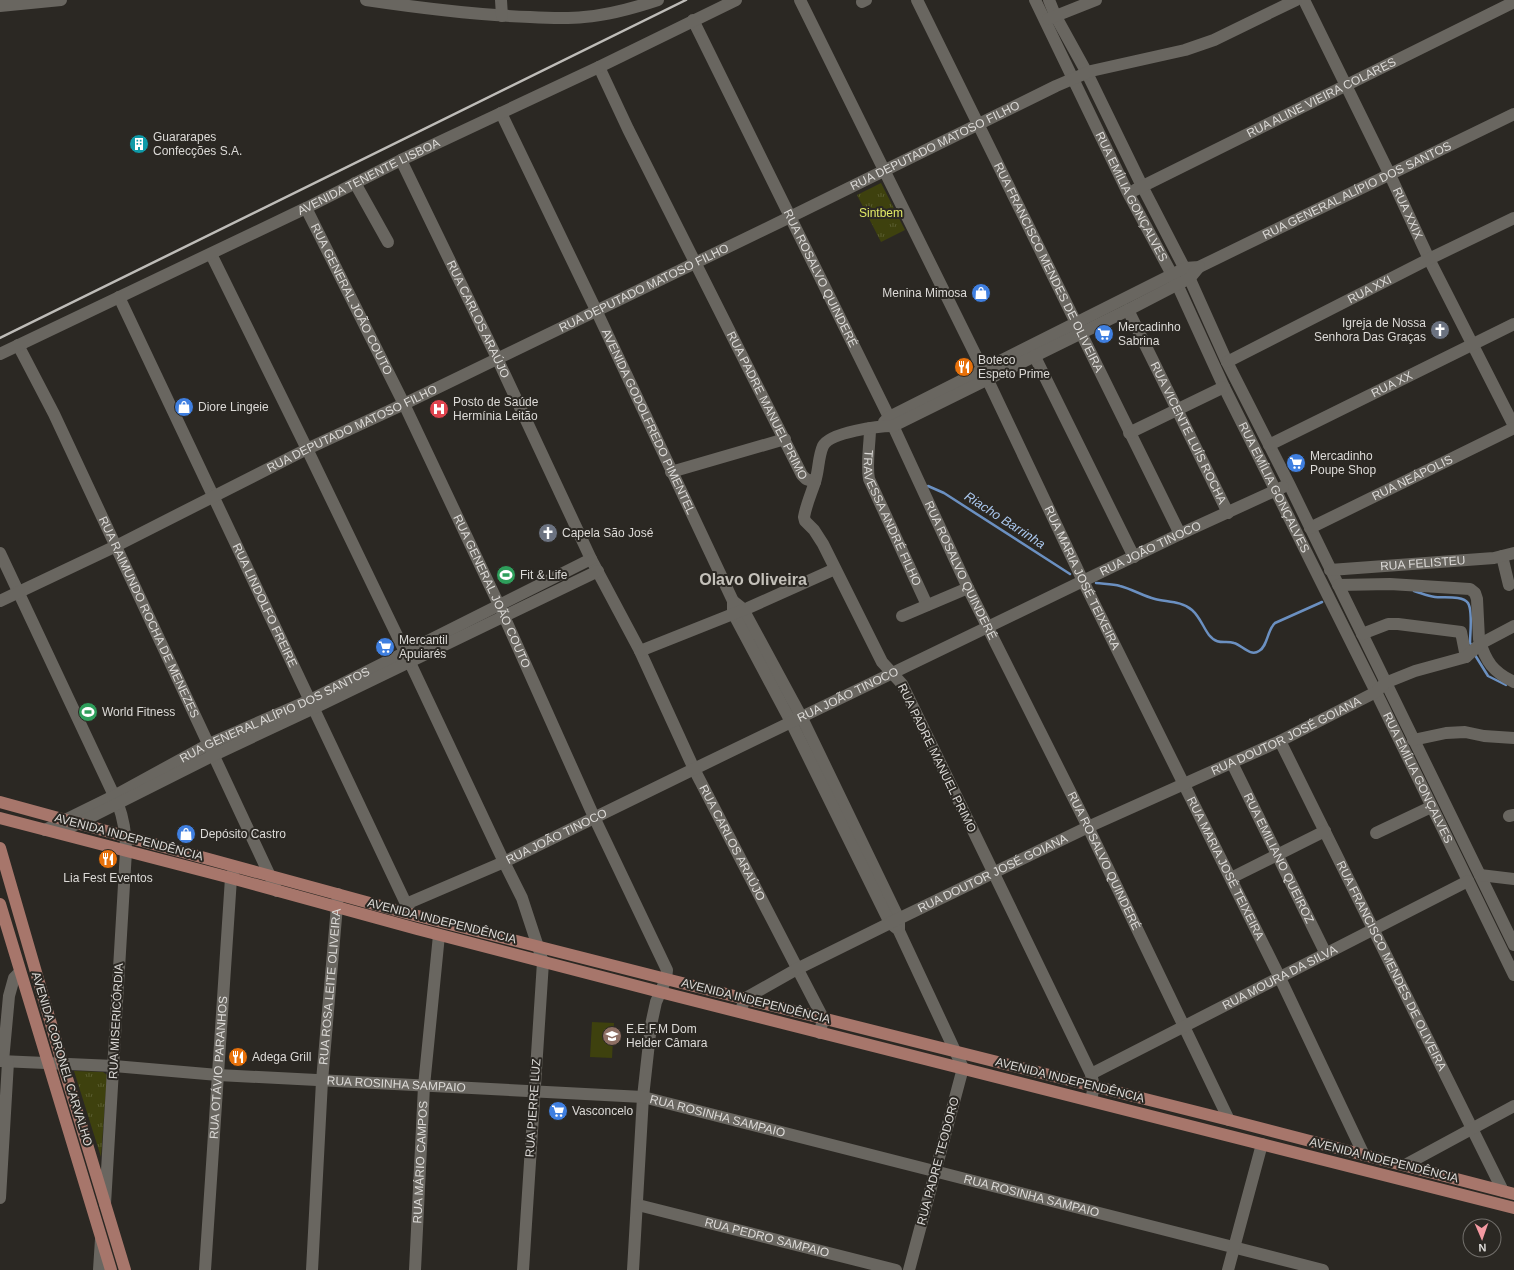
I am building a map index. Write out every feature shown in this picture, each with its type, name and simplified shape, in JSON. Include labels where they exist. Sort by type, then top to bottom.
[{"type":"main road","name":"AVENIDA INDEPENDÊNCIA","points":[[0,802],[338,894],[408,909],[538,946],[1230,1120],[1508,1192]]},
{"type":"main road","name":"AVENIDA INDEPENDÊNCIA","points":[[0,818],[231,878],[337,908],[543,962],[1514,1208]]},
{"type":"main road","name":"AVENIDA CORONEL CARVALHO","points":[[0,848],[125,1270]]},
{"type":"main road","name":"AVENIDA CORONEL CARVALHO","points":[[0,904],[111,1270]]},
{"type":"street","points":[[0,6],[54,0]]},
{"type":"street","points":[[366,0],[502,16],[583,17],[629,9],[658,0]]},
{"type":"street","points":[[501,0],[502,16]]},
{"type":"street","name":"AVENIDA TENENTE LISBOA","points":[[0,354],[119,296],[211,254],[401,160],[599,67],[736,0]]},
{"type":"street","name":"RUA MARIA JOSÉ TEIXEIRA","points":[[800,0],[985,375],[1083,581],[1280,978],[1364,1155]]},
{"type":"street","name":"RUA FRANCISCO MENDES DE OLIVEIRA","points":[[917,0],[1180,534]]},
{"type":"street","name":"RUA EMÍLIA GONÇALVES","points":[[1035,0],[1050,18],[1087,73],[1142,186],[1187,273],[1226,362],[1289,484],[1480,876],[1510,928],[1514,945]]},
{"type":"street","name":"RUA EMÍLIA GONÇALVES","points":[[1049,0],[1050,18],[1072,78],[1128,193],[1174,279],[1224,387],[1376,692],[1514,975]]},
{"type":"street","points":[[1050,18],[1096,0]]},
{"type":"street","name":"RUA DEPUTADO MATOSO FILHO","points":[[0,601],[214,498],[307,449],[404,404],[596,310],[790,218],[978,123],[1072,78],[1087,73],[1185,50],[1214,40],[1296,0]]},
{"type":"street","name":"RUA XXIX","points":[[1304,0],[1390,175],[1429,259],[1514,427]]},
{"type":"street","name":"RUA ALINE VIEIRA COLARES","points":[[1128,193],[1514,2]]},
{"type":"street","name":"RUA ROSALVO QUINDERÉ","points":[[693,20],[891,422],[968,588],[1088,827],[1230,1120]]},
{"type":"street","name":"RUA PADRE MANUEL PRIMO","points":[[599,67],[628,129],[802,475],[806,479],[815,482],[804,517],[818,536],[882,662],[902,684],[994,873],[1090,1074],[1094,1086]]},
{"type":"street","name":"AVENIDA GODOLFREDO PIMENTEL","points":[[500,113],[596,310],[671,472],[737,609],[796,720],[894,921]]},
{"type":"street","name":"RUA GENERAL ALÍPIO DOS SANTOS","points":[[874,427],[891,422],[1174,279],[1514,114]]},
{"type":"street","points":[[1104,144],[1118,137]]},
{"type":"street","name":"RUA CARLOS ARAÚJO","points":[[401,160],[497,358],[591,559],[640,651],[694,768],[823,1018]]},
{"type":"street","points":[[356,183],[388,242]]},
{"type":"street","name":"RUA GENERAL JOÃO COUTO","points":[[306,208],[404,404],[499,604],[594,818],[666,966],[666,979]]},
{"type":"street","name":"RUA XXI","points":[[1226,362],[1429,259],[1514,218]]},
{"type":"street","name":"RUA PIERRE LUZ","points":[[211,254],[307,449],[522,898],[543,962],[522,1270]]},
{"type":"street","name":"RUA GENERAL ALÍPIO DOS SANTOS","points":[[985,375],[1035,357],[1079,328],[1128,310],[1174,279]]},
{"type":"street","name":"RUA LINDOLFO FREIRE","points":[[119,296],[408,909]]},
{"type":"street","name":"RUA VICENTE LUÍS ROCHA","points":[[1128,310],[1228,513]]},
{"type":"street","name":"RUA XX","points":[[1269,445],[1514,324]]},
{"type":"street","name":"RUA RAIMUNDO ROCHA DE MENEZES","points":[[18,345],[54,414],[278,891]]},
{"type":"street","points":[[1035,357],[1134,557]]},
{"type":"street","points":[[1129,432],[1224,387]]},
{"type":"street","points":[[1231,401],[1243,395]]},
{"type":"street","points":[[815,482],[819,457],[826,442],[839,436],[874,427]]},
{"type":"street","name":"TRAVESSA ANDRÉ FILHO","points":[[874,427],[868,473],[870,484],[927,605]]},
{"type":"street","name":"RUA NEÁPOLIS","points":[[1310,528],[1514,427]]},
{"type":"street","points":[[671,472],[785,439]]},
{"type":"street","name":"RUA JOÃO TINOCO","points":[[408,909],[694,768],[1180,534],[1289,484]]},
{"type":"street","name":"RUA MISERICÓRDIA","points":[[0,553],[124,820],[126,851],[105,1206]]},
{"type":"street","name":"RUA FELISTEU","points":[[1330,570],[1494,558],[1514,553]]},
{"type":"street","points":[[1502,556],[1509,585]]},
{"type":"street","name":"RUA GENERAL ALÍPIO DOS SANTOS","points":[[59,833],[77,824],[116,800],[211,750],[312,704],[407,657],[499,604],[591,559]]},
{"type":"street","points":[[640,651],[835,569]]},
{"type":"street","name":"RUA GENERAL ALÍPIO DOS SANTOS","points":[[407,657],[504,617],[598,572]]},
{"type":"street","points":[[1338,585],[1390,584],[1470,589],[1475,593],[1477,599],[1480,644],[1492,669],[1514,682]]},
{"type":"street","points":[[902,616],[968,588]]},
{"type":"street","points":[[1362,634],[1388,624],[1461,632],[1466,656]]},
{"type":"street","name":"RUA DOUTOR JOSÉ GOIANA","points":[[744,999],[797,969],[1088,827],[1280,741],[1376,692],[1385,683],[1415,671],[1466,656],[1480,644],[1514,626]]},
{"type":"street","points":[[1413,740],[1446,733],[1465,732],[1484,736],[1514,738]]},
{"type":"street","name":"RUA FRANCISCO MENDES DE OLIVEIRA","points":[[1280,741],[1472,1129],[1508,1192]]},
{"type":"street","name":"RUA EMILIANO QUEIROZ","points":[[1232,763],[1326,954]]},
{"type":"street","name":"RUA GENERAL ALÍPIO DOS SANTOS","points":[[45,830],[65,820],[116,800]]},
{"type":"street","points":[[1376,833],[1431,807]]},
{"type":"street","points":[[1442,829],[1454,823]]},
{"type":"street","points":[[1231,878],[1325,831]]},
{"type":"street","name":"RUA OTÁVIO PARANHOS","points":[[205,1270],[231,878],[235,866]]},
{"type":"street","points":[[1480,876],[1514,880]]},
{"type":"street","name":"RUA MOURA DA SILVA","points":[[1090,1074],[1280,978],[1373,928],[1468,882]]},
{"type":"street","name":"RUA ROSA LEITE OLIVEIRA","points":[[312,1270],[322,1081],[338,894]]},
{"type":"street","points":[[894,921],[963,1068]]},
{"type":"street","name":"RUA MÁRIO CAMPOS","points":[[415,1270],[424,1086],[439,935]]},
{"type":"street","points":[[0,1198],[4,1061],[9,996],[14,978],[20,972]]},
{"type":"street","points":[[633,1270],[638,1205],[643,1097],[651,1025],[656,1002],[666,979]]},
{"type":"street","points":[[741,1012],[744,999]]},
{"type":"street","points":[[820,1032],[823,1018]]},
{"type":"street","name":"RUA ROSINHA SAMPAIO","points":[[4,1061],[114,1066],[218,1075],[322,1081],[535,1090],[643,1097],[1323,1270]]},
{"type":"street","name":"RUA PADRE TEODORO","points":[[908,1270],[936,1172],[963,1068]]},
{"type":"street","points":[[1091,1100],[1094,1086]]},
{"type":"street","points":[[1405,1165],[1514,1106]]},
{"type":"street","points":[[1228,1270],[1262,1144]]},
{"type":"street","name":"RUA PEDRO SAMPAIO","points":[[638,1205],[896,1270]]},
{"type":"street","points":[[99,1270],[101,1235]]},
{"type":"green space","name":"Sintbem","points":[[881,183],[905,230],[881,242],[857,195]]},
{"type":"green space","points":[[592,1022],[614,1023],[612,1058],[590,1057]]},
{"type":"green space","points":[[74,1071],[103,1072],[107,1075],[101,1157]]},
{"type":"waterway","name":"Riacho Barrinha","points":[[928,486],[944,493],[1070,574]]},
{"type":"waterway","name":"Riacho Barrinha","points":[[1096,583],[1120,586],[1151,598],[1184,605],[1195,613],[1212,638],[1218,642],[1231,642],[1237,644],[1252,653],[1262,649],[1270,630],[1275,623],[1322,602]]},
{"type":"waterway","name":"Riacho Barrinha","points":[[1414,591],[1432,597],[1453,597],[1465,600],[1470,607],[1470,643],[1472,646]]},
{"type":"waterway","name":"Riacho Barrinha","points":[[1475,655],[1488,676],[1506,685]]},
{"type":"railway","points":[[0,338],[686,0]]},
{"type":"place","name":"Guararapes Confecções S.A.","points":[[139,144]]},
{"type":"place","name":"Menina Mimosa","points":[[981,293]]},
{"type":"place","name":"Igreja de Nossa Senhora Das Graças","points":[[1440,330]]},
{"type":"place","name":"Mercadinho Sabrina","points":[[1104,334]]},
{"type":"place","name":"Boteco Espeto Prime","points":[[964,367]]},
{"type":"place","name":"Diore Lingeie","points":[[184,407]]},
{"type":"place","name":"Posto de Saúde Hermínia Leitão","points":[[439,409]]},
{"type":"place","name":"Mercadinho Poupe Shop","points":[[1296,463]]},
{"type":"place","name":"Capela São José","points":[[548,533]]},
{"type":"place","name":"Fit & Life","points":[[506,575]]},
{"type":"place","name":"Mercantil Apuiarés","points":[[385,647]]},
{"type":"place","name":"World Fitness","points":[[88,712]]},
{"type":"place","name":"Depósito Castro","points":[[186,834]]},
{"type":"place","name":"Lia Fest Eventos","points":[[108,859]]},
{"type":"place","name":"E.E.F.M Dom Helder Câmara","points":[[612,1036]]},
{"type":"place","name":"Adega Grill","points":[[238,1057]]},
{"type":"place","name":"Vasconcelo","points":[[558,1111]]},
{"type":"district","name":"Olavo Oliveira","points":[[753,579]]}]
